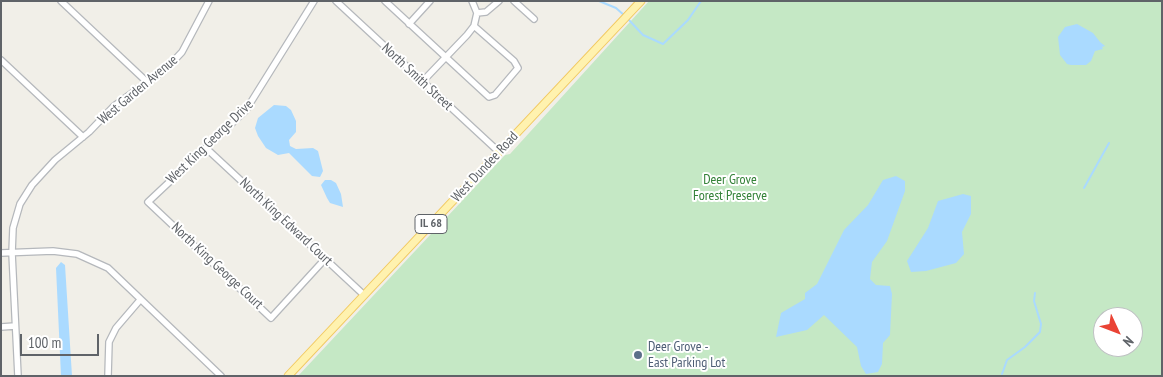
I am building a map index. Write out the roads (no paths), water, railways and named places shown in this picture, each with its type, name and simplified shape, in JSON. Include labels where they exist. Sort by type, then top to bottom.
[{"type":"main road","name":"West Dundee Road","points":[[288,376],[641,1]]},
{"type":"street","points":[[61,1],[147,82]]},
{"type":"street","name":"West Garden Avenue","points":[[18,376],[12,253],[13,228],[20,204],[32,185],[50,165],[83,137],[114,106],[167,68],[182,52],[209,1]]},
{"type":"street","name":"West King George Drive","points":[[148,202],[239,118],[256,96],[314,1]]},
{"type":"street","name":"North Smith Street","points":[[336,1],[499,152]]},
{"type":"street","points":[[385,1],[444,58],[489,97],[495,95],[518,68],[514,61],[474,26]]},
{"type":"street","points":[[409,24],[430,1]]},
{"type":"street","points":[[422,82],[474,26],[477,13],[472,1]]},
{"type":"street","points":[[477,13],[486,12],[499,1]]},
{"type":"street","points":[[514,1],[534,20]]},
{"type":"street","points":[[1,60],[83,137]]},
{"type":"street","name":"North King Edward Court","points":[[207,149],[364,296]]},
{"type":"street","name":"North King George Court","points":[[148,202],[271,318],[325,259]]},
{"type":"street","points":[[1,253],[53,251],[77,254],[108,268],[221,376]]},
{"type":"street","points":[[108,376],[108,350],[112,336],[140,300]]},
{"type":"street","points":[[1,327],[15,326]]},
{"type":"water","points":[[1077,24],[1093,33],[1105,46],[1102,47],[1103,49],[1095,51],[1091,61],[1086,65],[1067,64],[1060,55],[1058,37],[1065,27]]},
{"type":"water","points":[[274,105],[286,106],[291,110],[296,121],[296,132],[289,140],[290,146],[296,149],[313,148],[318,151],[323,171],[320,177],[312,176],[289,153],[278,155],[266,148],[258,136],[255,128],[258,118]]},
{"type":"water","points":[[896,176],[905,181],[905,191],[887,241],[872,262],[870,279],[876,285],[890,286],[892,294],[890,335],[883,343],[882,364],[878,372],[866,374],[861,366],[857,347],[824,315],[807,330],[776,337],[781,313],[805,299],[805,293],[817,284],[844,230],[868,205],[883,180]]},
{"type":"water","points":[[325,180],[331,180],[336,183],[341,194],[343,207],[330,203],[321,185]]},
{"type":"water","points":[[963,194],[971,196],[971,214],[962,232],[964,254],[956,263],[926,271],[911,272],[907,261],[928,228],[938,201]]},
{"type":"water","points":[[61,262],[65,265],[72,376],[61,376],[56,268]]},
{"type":"waterway","points":[[599,1],[616,8],[625,16]]},
{"type":"waterway","points":[[628,19],[643,35],[663,44],[688,20],[701,1]]},
{"type":"waterway","points":[[1084,188],[1109,143]]},
{"type":"waterway","points":[[1002,374],[1007,360],[1025,347],[1040,332],[1041,324],[1034,301],[1035,293]]},
{"type":"place","name":"Deer Grove - East Parking Lot","points":[[638,355]]},
{"type":"park label","name":"Deer Grove Forest Preserve","points":[[730,188]]}]
